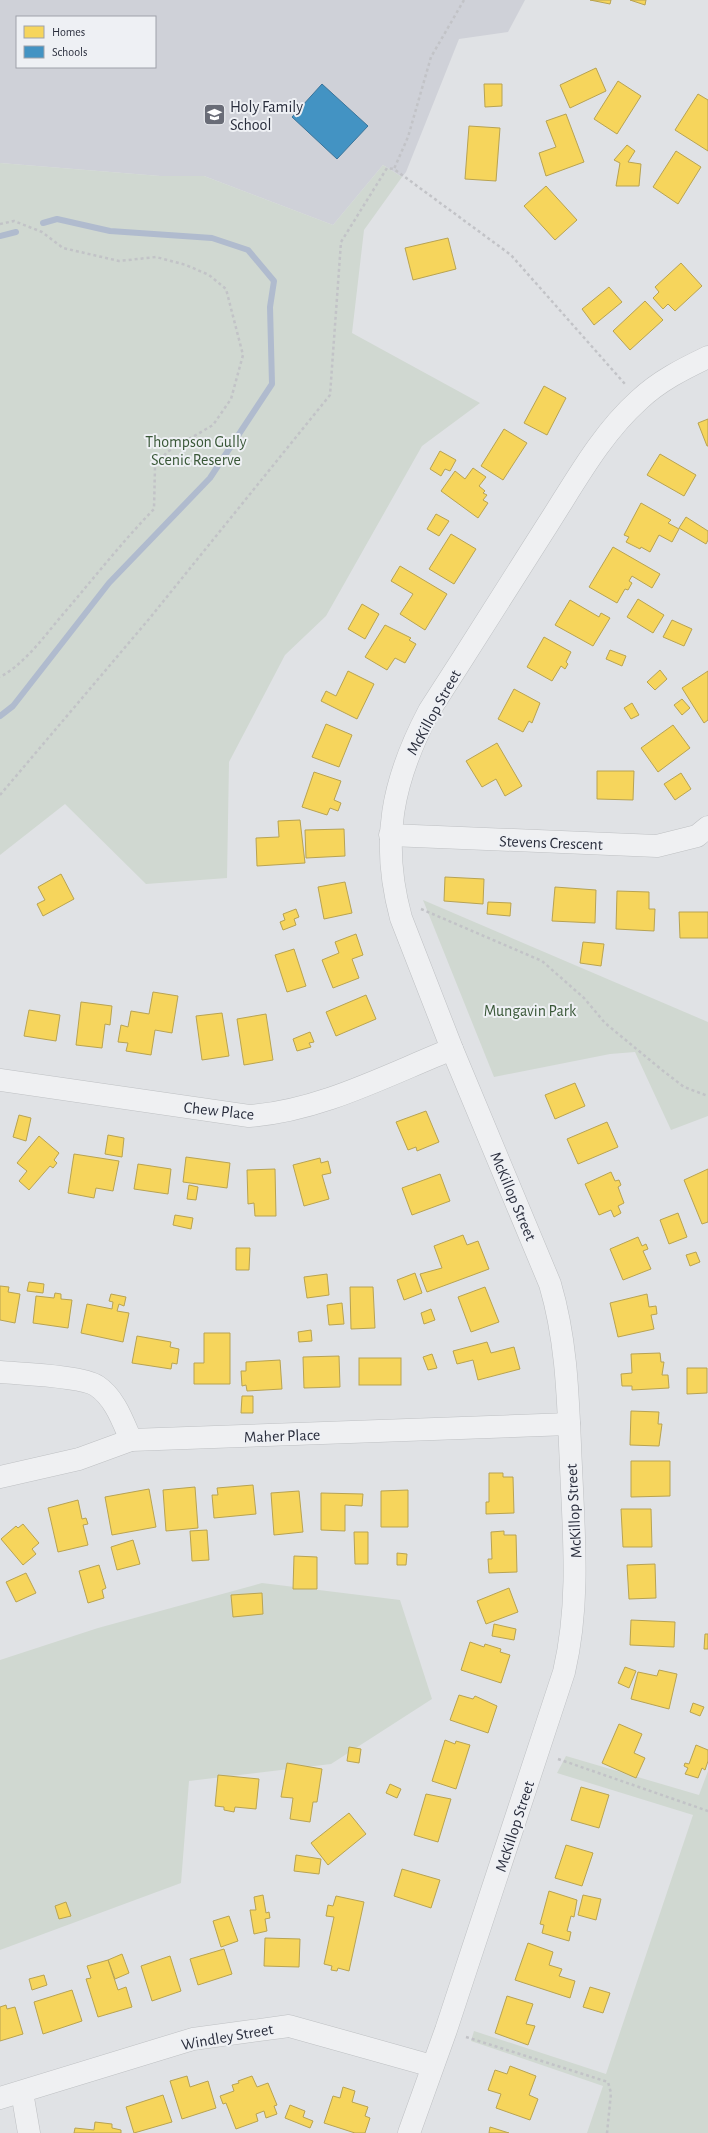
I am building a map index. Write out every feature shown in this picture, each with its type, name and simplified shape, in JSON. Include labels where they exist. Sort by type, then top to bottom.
[{"type":"street","name":"McKillop Street","points":[[410,2133],[539,1752],[564,1672],[571,1641],[574,1613],[575,1568],[564,1342],[550,1284],[452,1049],[409,940],[396,898],[391,866],[390,835],[394,803],[401,774],[413,742],[429,711],[578,476],[616,423],[639,400],[672,375],[708,357]]},
{"type":"street","name":"Stevens Crescent","points":[[390,835],[657,846],[697,836],[708,827]]},
{"type":"street","name":"Chew Place","points":[[0,1080],[250,1116],[274,1114],[311,1106],[452,1049]]},
{"type":"street","points":[[0,1372],[74,1379],[96,1385],[118,1411],[131,1440]]},
{"type":"street","name":"Maher Place","points":[[0,1476],[79,1459],[131,1440],[569,1424]]},
{"type":"street","name":"Windley Street","points":[[0,2098],[193,2039],[289,2026],[432,2066]]},
{"type":"street","points":[[22,2092],[29,2133]]},
{"type":"path","points":[[394,169],[408,137],[431,57],[464,0]]},
{"type":"path","points":[[0,795],[149,619],[330,396],[341,242],[387,168],[394,169],[511,255],[639,400]]},
{"type":"path","points":[[0,224],[14,221],[42,232],[63,248],[119,261],[156,257],[186,265],[210,275],[226,289],[243,355],[231,399],[213,425],[167,452],[155,468],[154,509],[130,534],[33,650],[9,672],[0,677]]},
{"type":"path","points":[[396,898],[542,961],[584,998],[605,1023],[662,1070],[684,1087],[708,1096]]},
{"type":"path","points":[[539,1752],[708,1811]]},
{"type":"path","points":[[446,2030],[608,2082],[611,2093],[607,2133]]},
{"type":"shaded area","name":"Holy Family School","points":[[0,0],[525,0],[508,32],[459,39],[406,172],[402,177],[383,165],[333,225],[204,176],[160,176],[0,163]]},
{"type":"green space","name":"Thompson Gully Scenic Reserve","points":[[0,163],[160,176],[204,176],[333,225],[383,165],[402,177],[364,230],[352,333],[480,403],[422,446],[326,616],[285,655],[229,762],[227,878],[146,884],[65,804],[0,855]]},
{"type":"green space","name":"Mungavin Park","points":[[423,900],[708,1022],[708,1116],[671,1130],[635,1052],[610,1054],[494,1077]]},
{"type":"green space","points":[[262,1583],[400,1600],[432,1699],[331,1764],[189,1781],[181,1883],[0,1950],[0,1660],[98,1628]]},
{"type":"green space","points":[[566,1756],[699,1795],[708,1771],[708,2133],[587,2133],[603,2086],[471,2041],[474,2031],[606,2074],[693,1815],[557,1773]]},
{"type":"building: Homes","points":[[590,0],[611,0],[610,4]]},
{"type":"building: Homes","points":[[630,0],[646,0],[645,5]]},
{"type":"building: Homes","points":[[596,68],[606,91],[570,108],[560,85]]},
{"type":"building: Homes","points":[[618,81],[641,96],[617,134],[594,119]]},
{"type":"building: Homes","points":[[484,84],[502,84],[502,106],[485,107]]},
{"type":"building: Homes","points":[[698,94],[708,100],[708,151],[675,130]]},
{"type":"building: Homes","points":[[566,114],[584,162],[546,176],[539,153],[556,147],[546,121]]},
{"type":"building: Homes","points":[[469,126],[500,128],[496,181],[465,179]]},
{"type":"building: Homes","points":[[627,145],[635,151],[628,162],[641,164],[639,186],[616,186],[620,163],[614,160]]},
{"type":"building: Homes","points":[[676,151],[701,167],[678,204],[653,187]]},
{"type":"building: Homes","points":[[546,186],[577,220],[555,240],[524,206]]},
{"type":"building: Homes","points":[[448,238],[456,269],[413,280],[405,248]]},
{"type":"building: Homes","points":[[681,263],[702,286],[675,311],[668,304],[663,309],[653,298],[659,292],[655,287]]},
{"type":"building: Homes","points":[[609,287],[622,302],[594,325],[582,309]]},
{"type":"building: Homes","points":[[645,301],[663,320],[630,350],[613,331]]},
{"type":"building: Homes","points":[[544,386],[566,398],[547,435],[524,423]]},
{"type":"building: Homes","points":[[708,419],[708,446],[707,446],[698,423]]},
{"type":"building: Homes","points":[[504,429],[527,443],[503,480],[481,466]]},
{"type":"building: Homes","points":[[440,451],[456,460],[450,471],[445,469],[441,476],[430,469]]},
{"type":"building: Homes","points":[[660,454],[696,475],[684,496],[647,475]]},
{"type":"building: Homes","points":[[473,468],[486,477],[479,486],[485,491],[483,493],[487,495],[483,500],[488,503],[478,518],[441,491],[455,471],[465,479]]},
{"type":"building: Homes","points":[[641,503],[671,520],[668,523],[679,529],[672,542],[659,535],[650,552],[626,542],[629,537],[624,535]]},
{"type":"building: Homes","points":[[436,514],[449,521],[439,536],[427,529]]},
{"type":"building: Homes","points":[[686,517],[708,531],[708,540],[706,544],[679,528]]},
{"type":"building: Homes","points":[[451,534],[476,549],[454,584],[429,569]]},
{"type":"building: Homes","points":[[613,547],[660,574],[652,588],[632,576],[629,581],[632,583],[628,590],[625,589],[617,603],[589,587]]},
{"type":"building: Homes","points":[[400,566],[447,594],[425,630],[400,614],[413,594],[391,581]]},
{"type":"building: Homes","points":[[638,599],[664,615],[653,633],[627,617]]},
{"type":"building: Homes","points":[[570,600],[599,617],[601,613],[610,618],[593,646],[555,625]]},
{"type":"building: Homes","points":[[362,604],[379,614],[365,639],[348,629]]},
{"type":"building: Homes","points":[[672,620],[692,629],[684,646],[663,637]]},
{"type":"building: Homes","points":[[385,625],[411,638],[409,640],[416,644],[405,663],[395,658],[387,670],[365,657]]},
{"type":"building: Homes","points":[[544,637],[571,652],[566,662],[568,664],[565,669],[561,666],[552,681],[527,667]]},
{"type":"building: Homes","points":[[610,650],[626,656],[622,666],[606,659]]},
{"type":"building: Homes","points":[[660,670],[667,679],[655,690],[647,682]]},
{"type":"building: Homes","points":[[348,671],[374,684],[357,719],[321,701],[326,691],[336,696]]},
{"type":"building: Homes","points":[[708,671],[708,720],[704,723],[682,688]]},
{"type":"building: Homes","points":[[514,689],[540,703],[532,723],[529,721],[523,732],[498,719]]},
{"type":"building: Homes","points":[[682,699],[690,708],[682,715],[674,705]]},
{"type":"building: Homes","points":[[632,703],[639,715],[631,719],[624,708]]},
{"type":"building: Homes","points":[[326,724],[352,735],[339,767],[312,757]]},
{"type":"building: Homes","points":[[673,725],[690,748],[658,772],[641,748]]},
{"type":"building: Homes","points":[[497,743],[522,786],[505,796],[496,779],[482,787],[466,761]]},
{"type":"building: Homes","points":[[597,771],[634,771],[633,800],[597,799]]},
{"type":"building: Homes","points":[[314,772],[341,781],[334,800],[341,803],[338,811],[330,808],[327,815],[302,807]]},
{"type":"building: Homes","points":[[681,773],[691,789],[675,800],[664,784]]},
{"type":"building: Homes","points":[[300,820],[305,863],[257,866],[256,838],[279,837],[278,821]]},
{"type":"building: Homes","points":[[344,829],[345,856],[306,858],[305,830]]},
{"type":"building: Homes","points":[[61,874],[74,899],[43,916],[37,904],[45,900],[38,887]]},
{"type":"building: Homes","points":[[445,877],[484,879],[483,904],[444,901]]},
{"type":"building: Homes","points":[[345,882],[352,913],[324,919],[318,887]]},
{"type":"building: Homes","points":[[555,887],[596,890],[595,923],[552,921]]},
{"type":"building: Homes","points":[[617,891],[649,892],[649,909],[655,909],[654,931],[616,929]]},
{"type":"building: Homes","points":[[488,902],[511,903],[510,916],[487,914]]},
{"type":"building: Homes","points":[[296,909],[299,917],[294,919],[296,925],[283,930],[280,922],[285,920],[283,914]]},
{"type":"building: Homes","points":[[679,912],[708,912],[708,938],[680,938]]},
{"type":"building: Homes","points":[[356,934],[363,955],[352,959],[359,978],[333,988],[322,960],[339,953],[335,942]]},
{"type":"building: Homes","points":[[583,942],[604,944],[601,966],[580,963]]},
{"type":"building: Homes","points":[[294,949],[306,986],[287,992],[275,955]]},
{"type":"building: Homes","points":[[153,992],[178,996],[172,1033],[155,1030],[151,1055],[126,1051],[128,1043],[118,1042],[121,1025],[128,1027],[131,1011],[149,1014]]},
{"type":"building: Homes","points":[[366,995],[376,1019],[336,1036],[326,1012]]},
{"type":"building: Homes","points":[[81,1002],[112,1006],[110,1025],[105,1024],[102,1048],[76,1045]]},
{"type":"building: Homes","points":[[29,1010],[60,1015],[56,1041],[24,1036]]},
{"type":"building: Homes","points":[[222,1013],[229,1056],[202,1060],[196,1016]]},
{"type":"building: Homes","points":[[266,1014],[273,1060],[244,1065],[237,1019]]},
{"type":"building: Homes","points":[[310,1032],[314,1042],[309,1043],[311,1047],[297,1051],[293,1039]]},
{"type":"building: Homes","points":[[575,1083],[585,1106],[555,1119],[545,1095]]},
{"type":"building: Homes","points":[[426,1111],[439,1142],[417,1151],[416,1147],[408,1150],[396,1122]]},
{"type":"building: Homes","points":[[19,1115],[31,1118],[26,1141],[13,1137]]},
{"type":"building: Homes","points":[[607,1122],[618,1147],[578,1164],[567,1139]]},
{"type":"building: Homes","points":[[108,1135],[124,1138],[122,1157],[105,1154]]},
{"type":"building: Homes","points":[[39,1136],[59,1153],[54,1160],[57,1163],[53,1168],[50,1166],[29,1190],[19,1181],[27,1171],[17,1163]]},
{"type":"building: Homes","points":[[74,1154],[119,1161],[113,1191],[96,1188],[94,1198],[68,1193]]},
{"type":"building: Homes","points":[[186,1157],[230,1163],[227,1188],[183,1182]]},
{"type":"building: Homes","points":[[320,1158],[321,1163],[328,1161],[331,1173],[322,1175],[329,1199],[304,1206],[293,1165]]},
{"type":"building: Homes","points":[[138,1164],[171,1169],[168,1194],[134,1189]]},
{"type":"building: Homes","points":[[275,1169],[276,1216],[255,1216],[254,1203],[248,1204],[247,1170]]},
{"type":"building: Homes","points":[[708,1169],[708,1222],[702,1224],[684,1180]]},
{"type":"building: Homes","points":[[611,1172],[615,1181],[619,1180],[621,1185],[618,1187],[624,1203],[618,1206],[621,1213],[614,1217],[611,1210],[599,1215],[585,1184]]},
{"type":"building: Homes","points":[[440,1174],[450,1201],[412,1215],[402,1188]]},
{"type":"building: Homes","points":[[189,1185],[198,1187],[196,1200],[187,1199]]},
{"type":"building: Homes","points":[[678,1213],[687,1237],[669,1244],[660,1220]]},
{"type":"building: Homes","points":[[175,1215],[193,1218],[191,1229],[173,1225]]},
{"type":"building: Homes","points":[[463,1235],[467,1245],[478,1241],[489,1269],[427,1292],[420,1274],[442,1268],[434,1246]]},
{"type":"building: Homes","points":[[638,1237],[642,1246],[646,1244],[648,1249],[643,1251],[651,1269],[623,1280],[610,1249]]},
{"type":"building: Homes","points":[[236,1248],[250,1248],[249,1270],[236,1270]]},
{"type":"building: Homes","points":[[696,1252],[700,1262],[690,1266],[686,1255]]},
{"type":"building: Homes","points":[[415,1273],[422,1293],[404,1300],[397,1280]]},
{"type":"building: Homes","points":[[327,1274],[329,1295],[307,1298],[304,1277]]},
{"type":"building: Homes","points":[[29,1282],[44,1284],[43,1293],[27,1291]]},
{"type":"building: Homes","points":[[0,1286],[9,1287],[8,1292],[20,1294],[15,1323],[0,1320]]},
{"type":"building: Homes","points":[[350,1287],[373,1287],[375,1328],[351,1329]]},
{"type":"building: Homes","points":[[485,1287],[499,1322],[471,1332],[458,1297]]},
{"type":"building: Homes","points":[[55,1293],[61,1294],[61,1299],[72,1300],[68,1328],[33,1323],[36,1296],[54,1298]]},
{"type":"building: Homes","points":[[111,1294],[126,1297],[124,1306],[119,1304],[117,1311],[129,1313],[123,1342],[81,1333],[87,1304],[112,1309],[113,1302],[109,1301]]},
{"type":"building: Homes","points":[[647,1294],[649,1307],[656,1306],[657,1314],[651,1315],[654,1329],[618,1337],[610,1303]]},
{"type":"building: Homes","points":[[342,1303],[344,1324],[329,1325],[327,1305]]},
{"type":"building: Homes","points":[[431,1309],[435,1320],[424,1324],[421,1313]]},
{"type":"building: Homes","points":[[311,1330],[312,1341],[299,1342],[298,1332]]},
{"type":"building: Homes","points":[[204,1333],[230,1333],[230,1384],[194,1384],[194,1363],[204,1363]]},
{"type":"building: Homes","points":[[137,1336],[171,1342],[170,1347],[179,1349],[177,1364],[172,1363],[171,1369],[132,1363]]},
{"type":"building: Homes","points":[[487,1342],[491,1353],[514,1347],[520,1369],[478,1380],[473,1360],[457,1364],[453,1351]]},
{"type":"building: Homes","points":[[660,1353],[661,1362],[664,1362],[662,1375],[668,1375],[669,1388],[632,1390],[632,1386],[622,1386],[621,1374],[632,1373],[631,1354]]},
{"type":"building: Homes","points":[[432,1354],[437,1368],[428,1370],[423,1357]]},
{"type":"building: Homes","points":[[339,1356],[340,1387],[304,1388],[303,1357]]},
{"type":"building: Homes","points":[[359,1358],[401,1358],[401,1385],[359,1385]]},
{"type":"building: Homes","points":[[280,1360],[282,1389],[247,1391],[246,1385],[242,1386],[241,1371],[246,1371],[246,1362]]},
{"type":"building: Homes","points":[[687,1368],[707,1368],[707,1393],[687,1394]]},
{"type":"building: Homes","points":[[242,1396],[253,1396],[253,1413],[241,1413]]},
{"type":"building: Homes","points":[[631,1411],[659,1412],[658,1424],[662,1424],[659,1446],[630,1445]]},
{"type":"building: Homes","points":[[631,1461],[670,1461],[670,1496],[631,1497]]},
{"type":"building: Homes","points":[[489,1473],[503,1473],[503,1477],[513,1477],[514,1513],[486,1514],[486,1502],[489,1502]]},
{"type":"building: Homes","points":[[253,1485],[256,1514],[214,1518],[212,1495],[218,1495],[217,1488]]},
{"type":"building: Homes","points":[[195,1487],[198,1528],[166,1531],[163,1490]]},
{"type":"building: Homes","points":[[149,1489],[156,1527],[112,1535],[105,1497]]},
{"type":"building: Homes","points":[[408,1490],[408,1527],[381,1527],[381,1491]]},
{"type":"building: Homes","points":[[299,1491],[303,1532],[274,1535],[271,1493]]},
{"type":"building: Homes","points":[[321,1493],[363,1494],[362,1506],[345,1505],[345,1531],[321,1530]]},
{"type":"building: Homes","points":[[78,1500],[82,1519],[86,1518],[88,1524],[83,1525],[88,1545],[58,1552],[48,1508]]},
{"type":"building: Homes","points":[[621,1509],[651,1509],[652,1547],[623,1547]]},
{"type":"building: Homes","points":[[23,1524],[39,1543],[32,1549],[36,1554],[23,1565],[1,1539],[16,1526],[18,1528]]},
{"type":"building: Homes","points":[[207,1530],[209,1560],[192,1561],[190,1531]]},
{"type":"building: Homes","points":[[504,1531],[504,1535],[516,1535],[517,1572],[489,1573],[488,1559],[492,1559],[491,1532]]},
{"type":"building: Homes","points":[[354,1532],[368,1532],[368,1564],[355,1564]]},
{"type":"building: Homes","points":[[133,1540],[140,1564],[117,1570],[111,1547]]},
{"type":"building: Homes","points":[[397,1553],[407,1554],[406,1565],[397,1565]]},
{"type":"building: Homes","points":[[294,1556],[317,1557],[317,1589],[293,1589]]},
{"type":"building: Homes","points":[[655,1564],[656,1598],[629,1599],[627,1565]]},
{"type":"building: Homes","points":[[99,1565],[106,1588],[102,1590],[104,1598],[88,1603],[79,1571]]},
{"type":"building: Homes","points":[[26,1573],[36,1593],[16,1602],[6,1582]]},
{"type":"building: Homes","points":[[509,1588],[518,1612],[486,1624],[477,1601]]},
{"type":"building: Homes","points":[[262,1593],[263,1614],[233,1617],[231,1595]]},
{"type":"building: Homes","points":[[631,1620],[675,1622],[674,1647],[630,1645]]},
{"type":"building: Homes","points":[[494,1624],[516,1629],[514,1640],[492,1636]]},
{"type":"building: Homes","points":[[705,1634],[708,1634],[708,1649],[704,1649]]},
{"type":"building: Homes","points":[[470,1642],[484,1647],[485,1644],[501,1649],[500,1652],[510,1655],[501,1683],[461,1670]]},
{"type":"building: Homes","points":[[625,1667],[636,1671],[629,1688],[618,1683]]},
{"type":"building: Homes","points":[[659,1670],[677,1674],[669,1709],[631,1699],[638,1672],[657,1676]]},
{"type":"building: Homes","points":[[459,1695],[473,1699],[475,1696],[497,1706],[488,1733],[450,1720]]},
{"type":"building: Homes","points":[[693,1703],[704,1707],[700,1716],[690,1712]]},
{"type":"building: Homes","points":[[619,1724],[642,1734],[634,1753],[645,1758],[636,1778],[602,1763]]},
{"type":"building: Homes","points":[[445,1740],[455,1744],[456,1741],[470,1745],[456,1789],[432,1781]]},
{"type":"building: Homes","points":[[696,1745],[708,1750],[708,1761],[705,1770],[702,1768],[698,1778],[685,1774],[688,1768],[684,1766],[685,1763],[689,1764]]},
{"type":"building: Homes","points":[[349,1747],[361,1749],[359,1763],[347,1761]]},
{"type":"building: Homes","points":[[287,1763],[322,1769],[317,1802],[313,1802],[310,1822],[290,1819],[293,1798],[281,1797]]},
{"type":"building: Homes","points":[[218,1775],[259,1779],[256,1809],[235,1807],[234,1812],[224,1810],[224,1807],[215,1806]]},
{"type":"building: Homes","points":[[390,1784],[401,1789],[397,1798],[386,1793]]},
{"type":"building: Homes","points":[[581,1787],[609,1795],[599,1828],[571,1820]]},
{"type":"building: Homes","points":[[426,1794],[451,1799],[438,1842],[414,1835]]},
{"type":"building: Homes","points":[[349,1813],[366,1834],[328,1865],[311,1843]]},
{"type":"building: Homes","points":[[566,1845],[593,1853],[582,1886],[555,1878]]},
{"type":"building: Homes","points":[[296,1855],[321,1859],[319,1874],[294,1871]]},
{"type":"building: Homes","points":[[402,1869],[440,1880],[431,1908],[394,1896]]},
{"type":"building: Homes","points":[[549,1891],[577,1900],[574,1917],[571,1916],[567,1931],[571,1932],[569,1941],[542,1933],[544,1925],[540,1924]]},
{"type":"building: Homes","points":[[263,1895],[266,1913],[269,1912],[270,1918],[265,1919],[267,1931],[254,1934],[250,1910],[256,1910],[254,1897]]},
{"type":"building: Homes","points":[[583,1895],[601,1899],[596,1920],[578,1915]]},
{"type":"building: Homes","points":[[336,1896],[364,1902],[349,1971],[338,1968],[337,1971],[331,1970],[332,1966],[324,1964],[334,1917],[326,1916],[328,1905],[333,1906]]},
{"type":"building: Homes","points":[[66,1902],[71,1916],[59,1919],[55,1906]]},
{"type":"building: Homes","points":[[229,1916],[238,1941],[221,1947],[213,1921]]},
{"type":"building: Homes","points":[[265,1938],[300,1939],[299,1967],[264,1966]]},
{"type":"building: Homes","points":[[528,1943],[553,1952],[549,1965],[562,1969],[559,1976],[575,1981],[570,1998],[515,1980]]},
{"type":"building: Homes","points":[[224,1949],[232,1974],[198,1985],[190,1959]]},
{"type":"building: Homes","points":[[122,1954],[129,1973],[115,1979],[108,1960]]},
{"type":"building: Homes","points":[[170,1956],[181,1991],[152,2001],[141,1966]]},
{"type":"building: Homes","points":[[108,1960],[118,1990],[126,1987],[132,2007],[98,2017],[86,1979],[91,1978],[87,1966]]},
{"type":"building: Homes","points":[[44,1975],[47,1985],[32,1990],[29,1979]]},
{"type":"building: Homes","points":[[590,1987],[610,1993],[603,2013],[583,2007]]},
{"type":"building: Homes","points":[[72,1990],[82,2021],[43,2034],[34,2002]]},
{"type":"building: Homes","points":[[507,1996],[533,2004],[526,2024],[535,2026],[528,2045],[495,2033]]},
{"type":"building: Homes","points":[[6,2005],[7,2009],[15,2007],[23,2034],[0,2041],[0,2007]]},
{"type":"building: Homes","points":[[510,2066],[536,2076],[529,2095],[538,2099],[530,2120],[496,2108],[501,2094],[488,2090],[495,2070],[507,2074]]},
{"type":"building: Homes","points":[[187,2076],[190,2087],[208,2081],[216,2108],[182,2119],[170,2081]]},
{"type":"building: Homes","points":[[252,2076],[257,2087],[268,2083],[277,2105],[274,2106],[277,2114],[266,2118],[264,2111],[256,2114],[258,2121],[236,2129],[226,2103],[223,2104],[220,2096],[234,2091],[232,2085],[239,2083],[238,2081]]},
{"type":"building: Homes","points":[[343,2087],[355,2091],[352,2102],[368,2107],[365,2116],[370,2118],[365,2133],[355,2133],[324,2123],[333,2096],[340,2098]]},
{"type":"building: Homes","points":[[163,2095],[172,2122],[134,2133],[126,2107]]},
{"type":"building: Homes","points":[[290,2105],[305,2111],[303,2117],[313,2121],[310,2128],[285,2118]]},
{"type":"building: Homes","points":[[95,2122],[112,2124],[112,2128],[121,2130],[121,2133],[74,2133],[75,2128],[94,2130]]},
{"type":"building: Homes","points":[[490,2127],[509,2133],[489,2133]]},
{"type":"building: Schools","points":[[322,84],[368,126],[337,159],[292,117]]},
{"type":"waterway","points":[[0,716],[13,706],[109,583],[210,478],[272,384],[270,307],[274,281],[248,250],[212,238],[110,231],[57,219],[43,223]]},
{"type":"waterway","points":[[0,236],[16,232]]},
{"type":"place","name":"Holy Family School","points":[[214,115]]}]
